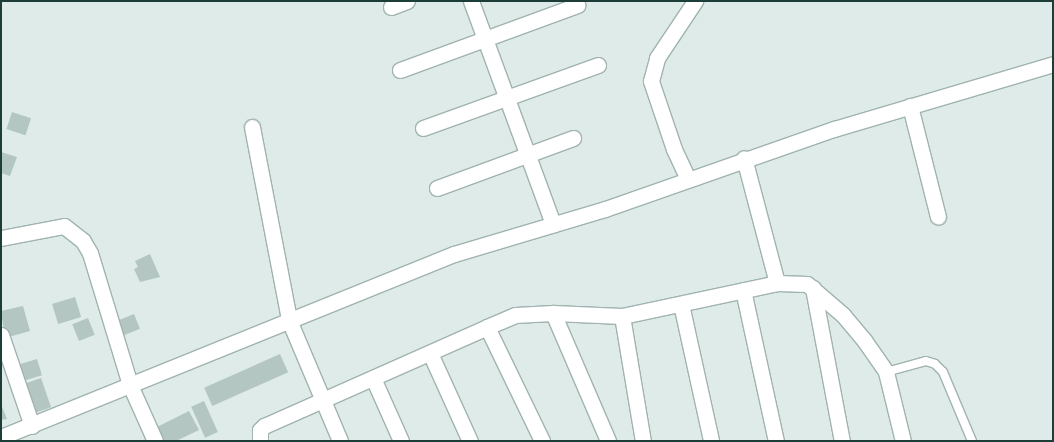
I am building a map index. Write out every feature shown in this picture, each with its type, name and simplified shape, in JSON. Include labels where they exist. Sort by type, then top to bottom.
[{"type":"street","points":[[392,7],[407,1]]},
{"type":"street","points":[[471,1],[553,224]]},
{"type":"street","points":[[687,177],[674,149],[651,82],[657,58],[695,1]]},
{"type":"street","points":[[400,70],[578,5]]},
{"type":"street","points":[[1,437],[454,254],[553,224],[744,158],[1053,64]]},
{"type":"street","points":[[423,128],[598,65]]},
{"type":"street","points":[[910,106],[938,217]]},
{"type":"street","points":[[252,127],[289,320],[340,441]]},
{"type":"street","points":[[437,188],[573,138]]},
{"type":"street","points":[[744,158],[777,283]]},
{"type":"street","points":[[1,238],[64,226],[83,241],[90,253],[130,385],[154,441]]},
{"type":"street","points":[[260,441],[260,430],[264,426],[515,315],[553,313],[622,316],[777,283],[807,284],[843,315],[886,372],[904,441]]},
{"type":"street","points":[[813,288],[842,441]]},
{"type":"street","points":[[743,290],[776,441]]},
{"type":"street","points":[[681,304],[711,441]]},
{"type":"street","points":[[553,313],[608,441]]},
{"type":"street","points":[[622,316],[643,441]]},
{"type":"street","points":[[488,327],[542,441]]},
{"type":"street","points":[[1,335],[32,426]]},
{"type":"street","points":[[430,353],[470,441]]},
{"type":"street","points":[[373,378],[401,441]]},
{"type":"lane","points":[[886,372],[926,362],[935,364],[943,372],[972,441]]},
{"type":"lane","points":[[1,437],[3,441]]},
{"type":"building","points":[[12,112],[31,118],[25,135],[6,129]]},
{"type":"building","points":[[1,152],[17,157],[10,176],[1,173]]},
{"type":"building","points":[[150,254],[160,277],[140,282],[134,269],[138,267],[135,261]]},
{"type":"building","points":[[75,297],[81,317],[58,324],[52,304]]},
{"type":"building","points":[[23,306],[30,331],[5,338],[1,311]]},
{"type":"building","points":[[134,314],[140,329],[120,337],[114,322]]},
{"type":"building","points":[[88,318],[95,335],[79,341],[72,324]]},
{"type":"building","points":[[280,354],[288,372],[212,406],[204,388]]},
{"type":"building","points":[[37,359],[42,375],[18,383],[13,366]]},
{"type":"building","points":[[41,378],[51,407],[36,413],[26,383]]},
{"type":"building","points":[[204,401],[218,432],[205,438],[191,407]]},
{"type":"building","points":[[1,404],[7,419],[1,420]]},
{"type":"building","points":[[189,411],[199,430],[176,441],[159,441],[153,429]]}]
